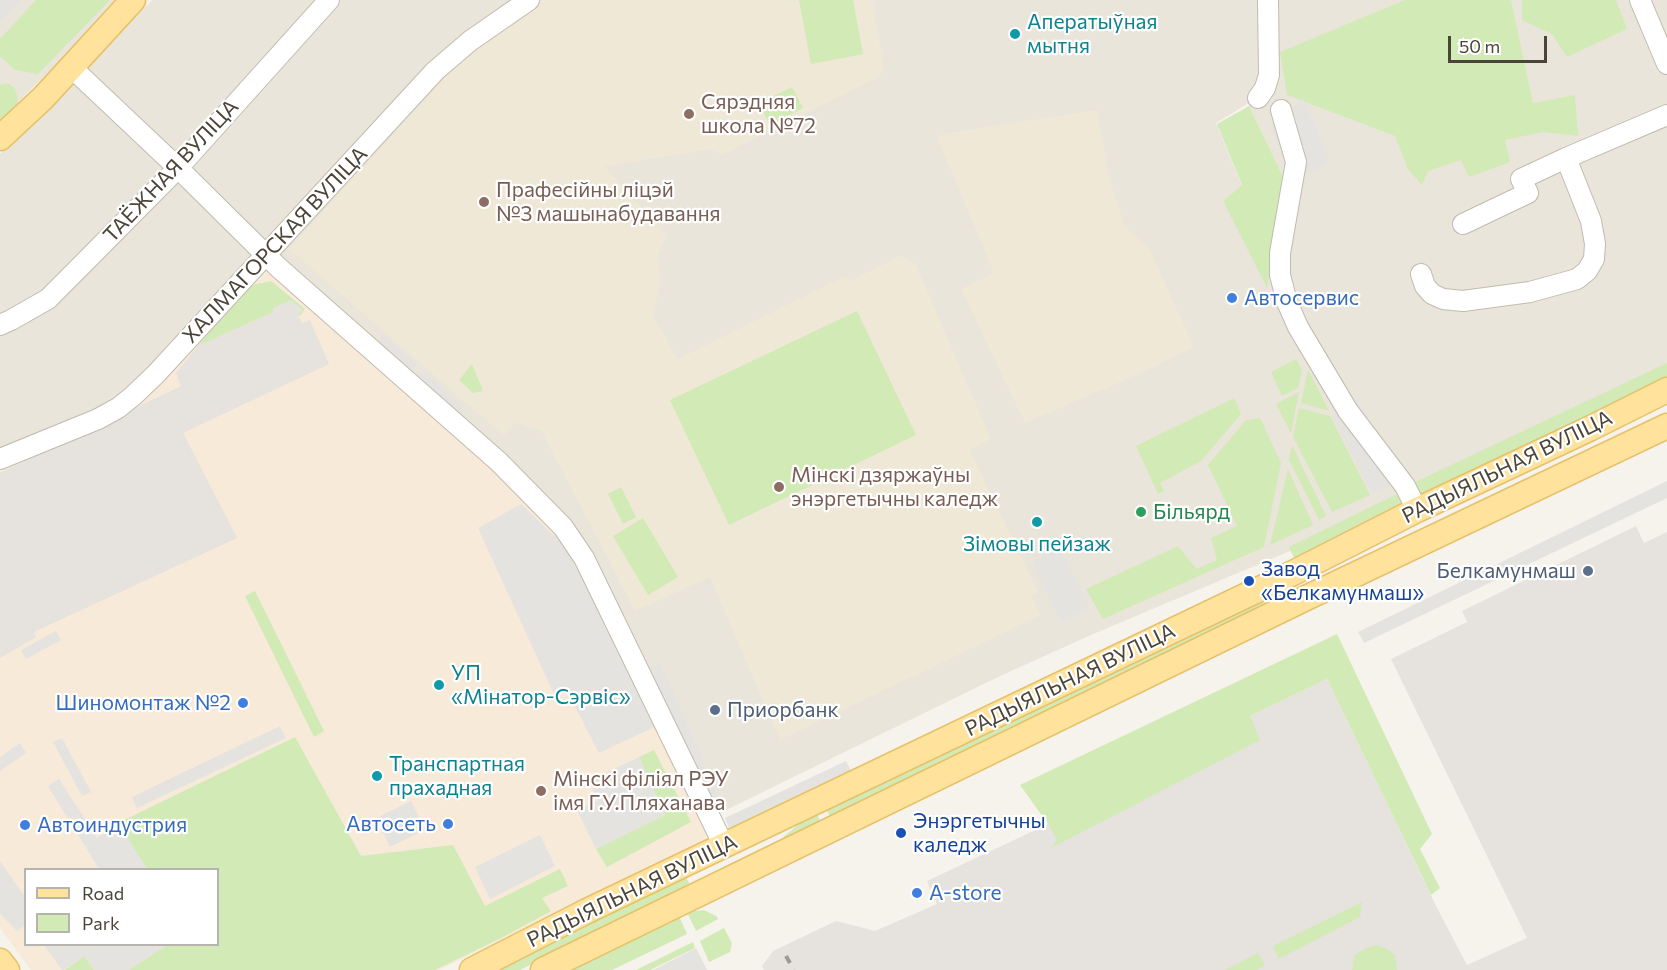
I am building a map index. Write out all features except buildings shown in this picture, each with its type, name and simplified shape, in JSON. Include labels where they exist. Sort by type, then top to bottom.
[{"type":"main road","points":[[0,138],[43,98],[133,0]]},
{"type":"main road","name":"РАДЫЯЛЬНАЯ ВУЛІЦА","points":[[472,970],[586,911],[1667,390]]},
{"type":"main road","name":"РАДЫЯЛЬНАЯ ВУЛІЦА","points":[[543,970],[1296,603],[1667,426]]},
{"type":"main road","points":[[1589,429],[1604,456]]},
{"type":"main road","points":[[0,961],[7,970]]},
{"type":"street","name":"ТАЁЖНАЯ ВУЛІЦА","points":[[0,325],[48,299],[178,168],[329,0]]},
{"type":"street","name":"ХАЛМАГОРСКАЯ ВУЛІЦА","points":[[0,459],[98,419],[126,402],[156,374],[435,71],[470,41],[529,0]]},
{"type":"street","points":[[1258,98],[1265,88],[1269,75],[1268,0]]},
{"type":"street","points":[[1640,0],[1667,64]]},
{"type":"street","points":[[71,67],[178,168],[265,255],[500,462],[568,534],[584,558],[724,846]]},
{"type":"street","points":[[1281,110],[1296,162],[1280,253],[1280,275],[1287,302],[1298,327],[1348,411],[1405,486],[1417,510]]},
{"type":"street","points":[[1463,224],[1528,193],[1521,179],[1667,115]]},
{"type":"street","points":[[1421,274],[1425,286],[1432,294],[1443,299],[1463,301],[1530,292],[1577,279],[1587,271],[1594,259],[1592,221],[1566,158]]},
{"type":"shaded area","points":[[0,0],[121,0],[0,120]]},
{"type":"shaded area","points":[[0,0],[21,0],[0,22]]},
{"type":"shaded area","points":[[152,0],[1267,0],[1257,98],[1216,123],[1242,186],[1230,195],[1272,262],[1286,183],[1249,106],[1259,99],[1268,0],[1667,0],[1667,380],[1418,497],[1091,635],[998,677],[724,811],[673,726],[136,403],[0,467],[0,154],[31,127]]},
{"type":"shaded area","points":[[542,0],[872,0],[884,70],[875,79],[722,155],[711,149],[605,166],[666,236],[657,256],[661,279],[653,316],[678,359],[846,276],[850,281],[902,255],[916,265],[991,439],[970,450],[1038,592],[1031,596],[1041,615],[780,740],[710,577],[635,611],[541,430],[515,422],[504,436],[289,249],[467,53]]},
{"type":"shaded area","points":[[1304,99],[1330,162],[1292,183],[1271,125]]},
{"type":"shaded area","points":[[1097,110],[1108,173],[1124,226],[1149,248],[1193,347],[1154,367],[1025,423],[961,289],[994,273],[937,137],[949,133]]},
{"type":"shaded area","points":[[274,253],[576,544],[715,836],[439,970],[31,970],[0,928],[0,467],[87,428]]},
{"type":"shaded area","points":[[291,300],[303,310],[298,316],[303,323],[310,320],[329,364],[183,433],[237,538],[34,632],[36,637],[0,658],[0,473],[181,386],[176,373],[198,346],[273,312],[273,308]]},
{"type":"shaded area","points":[[384,335],[417,365],[412,370],[379,341]]},
{"type":"shaded area","points":[[427,374],[463,407],[458,413],[417,376]]},
{"type":"shaded area","points":[[1356,398],[1388,451],[1408,477],[1372,494],[1332,415]]},
{"type":"shaded area","points":[[1667,481],[1667,498],[1364,643],[1358,632]]},
{"type":"shaded area","points":[[521,504],[564,545],[661,724],[599,753],[567,691],[554,694],[478,528]]},
{"type":"shaded area","points":[[1636,526],[1644,543],[1667,532],[1667,970],[764,970],[762,966],[773,951],[836,921],[875,931],[937,904],[927,881],[1048,824],[1250,716],[1327,679],[1437,908],[1467,965],[1527,938],[1391,659],[1467,622],[1462,611]]},
{"type":"shaded area","points":[[1058,543],[1089,608],[1061,622],[1033,564]]},
{"type":"shaded area","points":[[56,631],[61,640],[26,659],[21,650]]},
{"type":"shaded area","points":[[660,663],[720,799],[708,805],[646,670]]},
{"type":"shaded area","points":[[280,726],[286,738],[137,808],[132,797]]},
{"type":"shaded area","points":[[62,738],[91,792],[82,796],[53,742]]},
{"type":"shaded area","points":[[20,743],[26,753],[0,771],[0,757]]},
{"type":"shaded area","points":[[639,757],[665,815],[596,849],[577,810],[598,800],[589,781]]},
{"type":"shaded area","points":[[846,761],[854,776],[816,795],[807,791],[729,828],[725,818]]},
{"type":"shaded area","points":[[59,779],[97,838],[118,823],[146,868],[98,868],[48,786]]},
{"type":"shaded area","points":[[411,801],[425,830],[390,847],[376,818]]},
{"type":"shaded area","points":[[540,835],[555,866],[490,899],[475,867]]},
{"type":"shaded area","points":[[0,861],[24,896],[24,926],[17,931],[0,914]]},
{"type":"shaded area","points":[[45,946],[165,946],[129,970],[94,970],[84,956],[62,970]]},
{"type":"shaded area","points":[[696,948],[707,970],[653,970]]},
{"type":"green space","points":[[36,0],[110,0],[38,74],[15,70],[0,56],[0,39]]},
{"type":"green space","points":[[799,0],[853,0],[863,54],[811,64]]},
{"type":"green space","points":[[1405,0],[1511,0],[1533,103],[1575,95],[1578,136],[1543,132],[1505,140],[1510,162],[1469,177],[1461,160],[1428,171],[1422,185],[1408,169],[1395,136],[1287,95],[1280,52]]},
{"type":"green space","points":[[1522,0],[1616,0],[1627,29],[1567,57],[1552,34],[1522,20]]},
{"type":"green space","points":[[9,84],[15,89],[18,105],[0,124],[0,85]]},
{"type":"green space","points":[[792,87],[803,108],[770,125],[759,103]]},
{"type":"green space","points":[[1249,106],[1286,183],[1267,288],[1223,201],[1242,185],[1217,124]]},
{"type":"green space","points":[[271,281],[305,309],[301,315],[297,316],[303,310],[291,300],[273,308],[273,312],[198,346],[248,286]]},
{"type":"green space","points":[[857,311],[916,435],[729,525],[670,400]]},
{"type":"green space","points":[[1296,359],[1302,370],[1298,388],[1282,396],[1271,372]]},
{"type":"green space","points":[[1667,363],[1667,380],[1421,498],[1411,484]]},
{"type":"green space","points":[[472,364],[483,391],[473,393],[459,380]]},
{"type":"green space","points":[[1308,370],[1329,411],[1301,403]]},
{"type":"green space","points":[[1299,392],[1291,433],[1276,404]]},
{"type":"green space","points":[[1234,398],[1241,414],[1201,461],[1160,483],[1164,491],[1158,494],[1136,446]]},
{"type":"green space","points":[[1299,408],[1330,416],[1370,495],[1332,512],[1293,437]]},
{"type":"green space","points":[[1260,418],[1281,463],[1264,547],[1103,619],[1086,589],[1178,546],[1196,569],[1217,560],[1211,538],[1237,526],[1208,465],[1246,420]]},
{"type":"green space","points":[[1292,445],[1326,516],[1319,520],[1289,460]]},
{"type":"green space","points":[[1288,469],[1313,525],[1270,545]]},
{"type":"green space","points":[[621,487],[636,517],[623,524],[608,494]]},
{"type":"green space","points":[[1403,491],[1407,503],[1295,560],[1289,547]]},
{"type":"green space","points":[[643,518],[678,577],[648,595],[613,536]]},
{"type":"green space","points":[[1294,585],[1299,595],[832,820],[826,809]]},
{"type":"green space","points":[[255,591],[324,731],[314,737],[245,596]]},
{"type":"green space","points":[[1337,634],[1432,834],[1420,849],[1440,888],[1431,895],[1327,679],[1250,716],[1260,740],[1051,848],[1057,840],[1020,785]]},
{"type":"green space","points":[[295,737],[361,856],[453,845],[485,906],[560,869],[568,886],[542,898],[551,911],[435,970],[129,970],[165,946],[219,946],[219,868],[146,868],[118,823]]},
{"type":"green space","points":[[654,750],[691,822],[607,867],[596,849],[665,815],[639,757]]},
{"type":"green space","points":[[817,814],[822,825],[717,872],[781,839],[800,823]]},
{"type":"green space","points":[[686,877],[691,887],[520,970],[494,970]]},
{"type":"green space","points":[[1362,902],[1360,917],[1279,959],[1273,946]]},
{"type":"green space","points":[[704,910],[718,919],[696,931],[687,912]]},
{"type":"green space","points":[[679,916],[687,934],[612,970],[569,970]]},
{"type":"green space","points":[[724,928],[732,943],[730,952],[709,962],[700,941]]},
{"type":"green space","points":[[693,942],[695,948],[650,970],[636,970]]},
{"type":"green space","points":[[1377,945],[1395,955],[1397,970],[1352,970],[1354,956],[1366,948]]},
{"type":"green space","points":[[1258,953],[1265,966],[1257,970],[1225,970]]},
{"type":"green space","points":[[84,956],[94,970],[65,970]]},
{"type":"railway","points":[[786,956],[794,970]]},
{"type":"place","name":"Аператыўная мытня","points":[[1015,34]]},
{"type":"place","name":"Сярэдняя школа №72","points":[[689,114]]},
{"type":"place","name":"Прафесійны ліцэй №3 машынабудавання","points":[[484,202]]},
{"type":"place","name":"Автосервис","points":[[1232,298]]},
{"type":"place","name":"Мінскі дзяржаўны энэргетычны каледж","points":[[779,487]]},
{"type":"place","name":"Більярд","points":[[1141,512]]},
{"type":"place","name":"Зімовы пейзаж","points":[[1037,522]]},
{"type":"place","name":"Белкамунмаш","points":[[1588,571]]},
{"type":"place","name":"Завод «Белкамунмаш»","points":[[1249,581]]},
{"type":"place","name":"УП «Мінатор-Сэрвіс»","points":[[439,685]]},
{"type":"place","name":"Шиномонтаж №2","points":[[243,703]]},
{"type":"place","name":"Приорбанк","points":[[715,710]]},
{"type":"place","name":"Транспартная прахадная","points":[[377,776]]},
{"type":"place","name":"Мінскі філіял РЭУ імя Г.У.Пляханава","points":[[541,791]]},
{"type":"place","name":"Автосеть","points":[[448,824]]},
{"type":"place","name":"Автоиндустрия","points":[[25,825]]},
{"type":"place","name":"Энэргетычны каледж","points":[[901,833]]},
{"type":"place","name":"А-store","points":[[917,893]]}]
